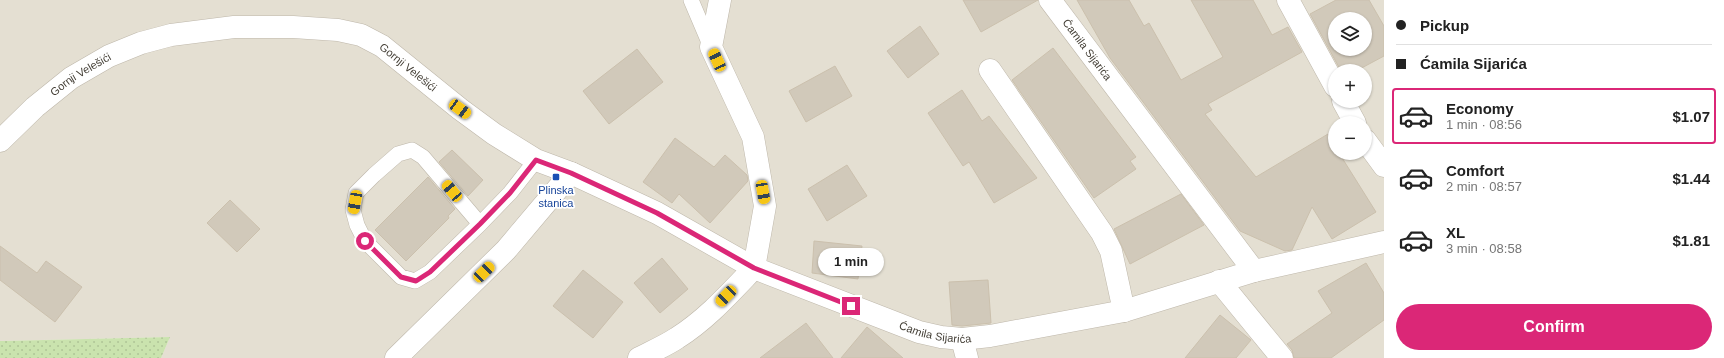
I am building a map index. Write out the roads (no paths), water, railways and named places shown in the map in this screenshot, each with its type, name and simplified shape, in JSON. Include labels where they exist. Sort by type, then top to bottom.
[{"type":"street","points":[[639,358],[676,339],[699,322],[754,268],[765,206],[753,137],[711,47],[720,0]]},
{"type":"street","name":"Ćamila Sijarića","points":[[1050,0],[1254,271]]},
{"type":"street","points":[[1288,0],[1328,73]]},
{"type":"street","name":"Gornji Velešići","points":[[0,141],[35,107],[71,78],[109,56],[141,43],[172,35],[234,27],[292,26],[338,30],[361,35],[382,46],[460,109],[494,134],[536,160],[571,173],[657,213],[754,268]]},
{"type":"street","points":[[990,70],[1102,233],[1111,251],[1124,311]]},
{"type":"street","points":[[1372,150],[1384,166]]},
{"type":"street","points":[[396,358],[506,250],[571,173]]},
{"type":"street","name":"Ćamila Sijarića","points":[[754,268],[919,332],[941,337],[965,349],[990,336],[1124,311],[1254,271],[1384,242]]},
{"type":"street","points":[[1219,281],[1282,358]]},
{"type":"lane","points":[[691,0],[711,47]]},
{"type":"lane","points":[[480,224],[423,157],[412,150],[398,154],[356,193],[354,210],[357,226],[365,241],[401,277],[416,281],[430,272],[480,224],[510,193],[536,160]]},
{"type":"place","name":"Plinska stanica","points":[[556,177]]}]
